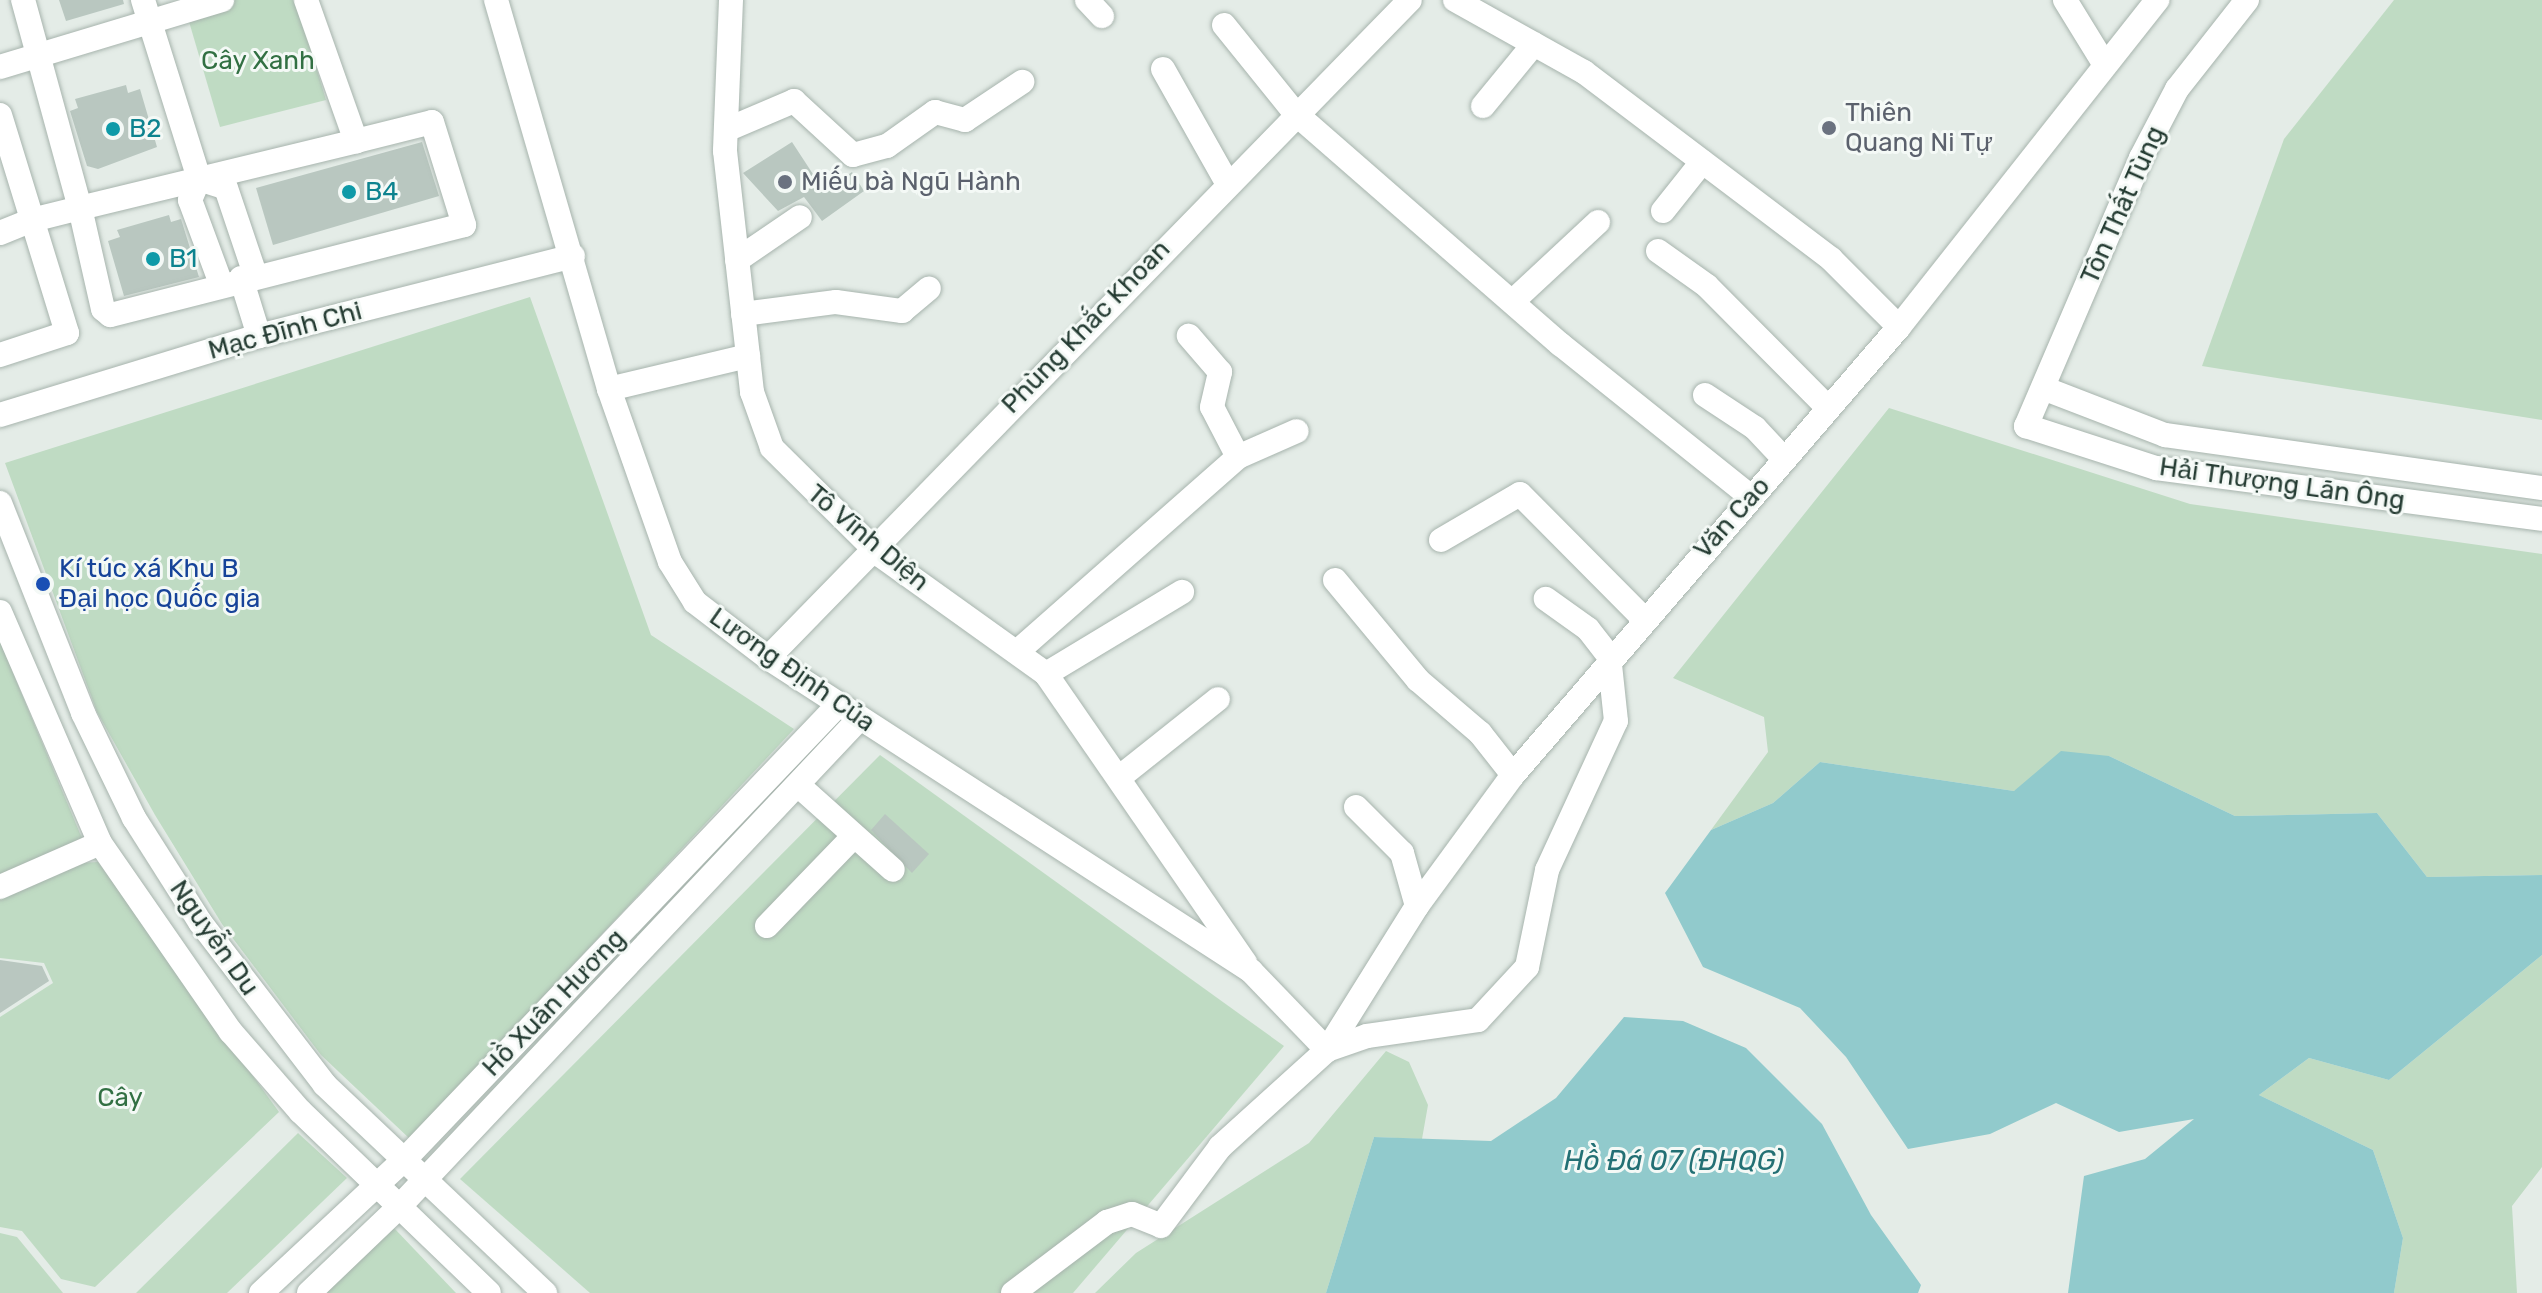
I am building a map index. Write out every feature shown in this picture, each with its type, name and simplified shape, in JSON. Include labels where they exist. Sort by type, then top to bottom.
[{"type":"street","points":[[0,233],[32,220],[80,208],[356,141],[432,122],[464,225],[239,278],[110,315],[80,208],[40,55],[23,0]]},
{"type":"street","points":[[0,67],[40,55],[147,11],[222,0]]},
{"type":"street","points":[[306,0],[356,141]]},
{"type":"street","name":"Lương Định Của","points":[[496,0],[573,256],[609,389],[670,562],[695,602],[768,658],[838,705],[1251,971],[1327,1050]]},
{"type":"street","points":[[1455,0],[1584,72],[1831,259],[1899,327]]},
{"type":"street","points":[[2065,0],[2105,65]]},
{"type":"street","name":"Văn Cao","points":[[1327,1050],[1417,906],[1513,775],[1609,656],[1899,327],[2157,0]]},
{"type":"street","name":"Tôn Thất Tùng","points":[[2026,426],[2141,158],[2177,89],[2247,0]]},
{"type":"street","name":"Phùng Khắc Khoan","points":[[768,658],[1226,181],[1405,2]]},
{"type":"street","name":"Tô Vĩnh Diện","points":[[737,4],[726,130],[748,356],[772,448],[873,549],[1046,674],[1251,971]]},
{"type":"street","points":[[147,11],[199,179],[190,200],[239,278]]},
{"type":"street","points":[[1224,25],[1295,113],[1630,400],[1751,497]]},
{"type":"street","points":[[1483,106],[1534,44]]},
{"type":"street","points":[[1163,69],[1226,181]]},
{"type":"street","points":[[726,130],[794,101],[853,155],[887,146],[935,112],[965,120],[1022,82]]},
{"type":"street","points":[[0,115],[67,333],[0,355]]},
{"type":"street","points":[[1663,211],[1702,162]]},
{"type":"street","points":[[199,179],[226,188],[239,278],[259,336]]},
{"type":"street","points":[[737,260],[800,217]]},
{"type":"street","points":[[1513,301],[1598,222]]},
{"type":"street","points":[[1658,251],[1707,286],[1828,408]]},
{"type":"street","name":"Mạc Đĩnh Chi","points":[[0,415],[259,336],[573,256]]},
{"type":"street","points":[[743,314],[836,302],[902,311],[929,288]]},
{"type":"street","points":[[1189,336],[1220,372],[1212,407],[1238,457]]},
{"type":"street","points":[[609,389],[748,356]]},
{"type":"street","name":"Hải Thượng Lãn Ông","points":[[2043,388],[2165,435],[2542,488]]},
{"type":"street","points":[[1705,395],[1755,428],[1784,459]]},
{"type":"street","name":"Hải Thượng Lãn Ông","points":[[2026,426],[2156,468],[2542,519]]},
{"type":"street","points":[[1018,651],[1238,457],[1297,431]]},
{"type":"street","points":[[1441,540],[1520,494],[1643,618]]},
{"type":"street","name":"Nguyễn Du","points":[[0,503],[83,713],[134,818],[251,993],[325,1085],[406,1158],[425,1180],[545,1293]]},
{"type":"street","points":[[1335,580],[1418,680],[1480,733],[1513,775]]},
{"type":"street","points":[[1046,674],[1182,592]]},
{"type":"street","points":[[1013,1293],[1107,1222],[1132,1214],[1161,1226],[1220,1147],[1327,1050],[1367,1036],[1478,1020],[1527,967],[1547,870],[1616,721],[1609,656],[1588,629],[1546,599]]},
{"type":"street","name":"Nguyễn Du","points":[[0,612],[100,843],[231,1032],[300,1111],[489,1293]]},
{"type":"street","points":[[1120,777],[1218,699]]},
{"type":"street","name":"Hồ Xuân Hương","points":[[261,1293],[406,1158],[838,705]]},
{"type":"street","name":"Hồ Xuân Hương","points":[[309,1293],[425,1180],[860,718]]},
{"type":"street","points":[[798,785],[893,870]]},
{"type":"street","points":[[1356,807],[1402,853],[1417,906]]},
{"type":"street","points":[[767,926],[854,836]]},
{"type":"street","points":[[0,887],[100,843]]},
{"type":"street","points":[[300,1111],[325,1085]]},
{"type":"green space","name":"Cây Xanh","points":[[209,0],[296,0],[326,100],[220,127],[185,8]]},
{"type":"green space","points":[[2394,0],[2542,0],[2542,420],[2202,366],[2284,139]]},
{"type":"green space","points":[[530,297],[651,635],[794,729],[410,1139],[321,1055],[222,924],[155,815],[97,712],[5,463]]},
{"type":"green space","points":[[1889,408],[2190,504],[2542,554],[2542,875],[2427,877],[2377,813],[2235,816],[2109,756],[2014,791],[1820,762],[1773,803],[1711,830],[1768,752],[1764,717],[1673,678]]},
{"type":"green space","points":[[0,642],[84,843],[0,878]]},
{"type":"green space","points":[[880,755],[1284,1046],[1073,1293],[590,1293],[460,1179]]},
{"type":"green space","name":"Cây","points":[[98,862],[279,1112],[95,1287],[61,1279],[22,1231],[0,1227],[0,1017],[53,983],[44,963],[0,958],[0,893],[61,864]]},
{"type":"green space","points":[[2542,955],[2542,1167],[2512,1206],[2517,1293],[2394,1293],[2403,1238],[2373,1150],[2259,1095],[2309,1058],[2389,1080]]},
{"type":"green space","points":[[1386,1051],[1409,1062],[1428,1105],[1422,1139],[1374,1137],[1326,1293],[1095,1293],[1136,1253],[1309,1143]]},
{"type":"green space","points":[[298,1133],[347,1178],[227,1293],[136,1293]]},
{"type":"green space","points":[[394,1228],[456,1293],[308,1293]]},
{"type":"green space","points":[[0,1233],[17,1237],[63,1293],[0,1293]]},
{"type":"water","points":[[2061,751],[2109,756],[2235,816],[2377,813],[2427,877],[2542,875],[2542,955],[2389,1080],[2309,1058],[2259,1095],[2373,1150],[2403,1238],[2394,1293],[2068,1293],[2084,1176],[2145,1159],[2194,1119],[2119,1132],[2056,1103],[1990,1134],[1908,1149],[1846,1057],[1800,1008],[1703,967],[1665,893],[1711,830],[1773,803],[1820,762],[2014,791]]},
{"type":"water","name":"Hồ Đá 07 (ĐHQG)","points":[[1624,1017],[1683,1021],[1746,1048],[1822,1124],[1871,1215],[1921,1285],[1918,1293],[1326,1293],[1374,1137],[1491,1141],[1556,1098]]},
{"type":"building","points":[[59,0],[123,0],[124,4],[66,21]]},
{"type":"building","name":"B2","points":[[126,85],[128,93],[140,89],[157,147],[98,169],[87,166],[70,111],[78,108],[75,99]]},
{"type":"building","name":"B4","points":[[422,142],[439,196],[273,245],[256,188]]},
{"type":"building","name":"Miếu bà Ngũ Hành","points":[[792,142],[824,191],[852,172],[864,191],[822,221],[804,197],[778,211],[743,173]]},
{"type":"building","name":"B1","points":[[169,215],[171,222],[181,219],[199,277],[124,296],[108,241],[120,237],[117,230]]},
{"type":"building","points":[[885,814],[929,854],[912,873],[871,830]]},
{"type":"building","points":[[0,960],[42,966],[49,981],[0,1013]]},
{"type":"place","name":"Thiên Quang Ni Tự","points":[[1829,128]]},
{"type":"place","name":"B2","points":[[113,129]]},
{"type":"place","name":"Miếu bà Ngũ Hành","points":[[785,182]]},
{"type":"place","name":"B4","points":[[349,192]]},
{"type":"place","name":"B1","points":[[153,259]]},
{"type":"place","name":"Kí túc xá Khu B Đại học Quốc gia","points":[[43,584]]}]
